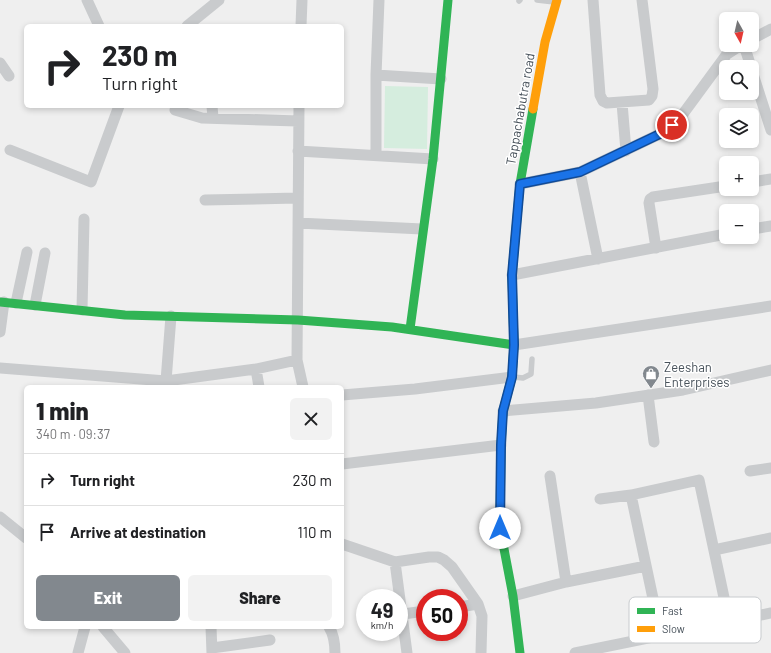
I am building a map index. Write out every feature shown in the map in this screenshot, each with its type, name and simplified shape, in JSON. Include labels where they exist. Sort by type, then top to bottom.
[{"type":"street","points":[[87,0],[98,24]]},
{"type":"street","points":[[189,24],[219,0]]},
{"type":"street","points":[[301,24],[302,0]]},
{"type":"street","points":[[376,155],[376,75],[379,0]]},
{"type":"street","points":[[410,329],[432,159],[448,0]]},
{"type":"street","points":[[593,0],[600,95],[603,101],[607,103],[649,100],[652,96],[653,89],[642,0]]},
{"type":"street","name":"Tappachabutra road","points":[[520,653],[513,596],[500,528],[501,445],[503,411],[512,377],[514,345],[512,275],[520,184],[545,42],[557,1]]},
{"type":"street","points":[[759,35],[771,29]]},
{"type":"street","points":[[520,184],[580,172],[664,132],[680,118],[727,54],[730,52]]},
{"type":"street","points":[[0,63],[9,76]]},
{"type":"street","points":[[376,75],[441,79]]},
{"type":"street","points":[[759,93],[771,130]]},
{"type":"street","points":[[622,103],[626,151]]},
{"type":"street","points":[[10,150],[91,182],[118,108]]},
{"type":"street","points":[[212,108],[213,118]]},
{"type":"street","points":[[299,108],[297,360],[303,385]]},
{"type":"street","points":[[175,110],[202,118],[298,121]]},
{"type":"street","points":[[298,151],[432,159]]},
{"type":"street","points":[[580,172],[598,259]]},
{"type":"street","points":[[759,181],[771,178]]},
{"type":"street","points":[[656,248],[649,203],[650,199],[653,197],[719,187]]},
{"type":"street","points":[[205,200],[297,198]]},
{"type":"street","points":[[82,310],[84,219]]},
{"type":"street","points":[[298,223],[422,229]]},
{"type":"street","points":[[759,228],[771,226]]},
{"type":"street","points":[[512,275],[719,235]]},
{"type":"street","points":[[0,332],[7,302],[27,252]]},
{"type":"street","points":[[35,305],[45,253]]},
{"type":"street","points":[[7,302],[125,315],[298,320],[410,329],[514,345],[771,306]]},
{"type":"street","points":[[166,381],[171,316]]},
{"type":"street","points":[[0,368],[166,381],[256,369],[297,360]]},
{"type":"street","points":[[256,369],[259,385]]},
{"type":"street","points":[[503,411],[596,403],[683,390],[771,370]]},
{"type":"street","points":[[344,395],[415,389],[512,377]]},
{"type":"street","points":[[648,395],[654,442]]},
{"type":"street","points":[[344,464],[501,445]]},
{"type":"street","points":[[750,471],[771,468]]},
{"type":"street","points":[[550,476],[566,582]]},
{"type":"street","points":[[600,499],[631,495],[699,480],[724,597]]},
{"type":"street","points":[[631,495],[652,597]]},
{"type":"street","points":[[0,517],[24,536]]},
{"type":"street","points":[[714,550],[771,538]]},
{"type":"street","points":[[344,545],[395,562],[429,557],[438,557],[444,560],[452,567],[478,604],[482,616],[481,653]]},
{"type":"street","points":[[395,562],[399,589]]},
{"type":"street","points":[[513,596],[566,582],[646,566]]},
{"type":"street","points":[[468,605],[478,604]]},
{"type":"street","points":[[761,615],[771,613]]},
{"type":"street","points":[[78,653],[84,629]]},
{"type":"street","points":[[105,629],[125,653]]},
{"type":"street","points":[[211,629],[212,650],[270,640]]},
{"type":"street","points":[[330,629],[336,653]]},
{"type":"street","points":[[406,641],[407,653]]},
{"type":"street","points":[[575,653],[629,642]]},
{"type":"lane","points":[[537,0],[557,1]]},
{"type":"lane","points":[[512,377],[523,378],[531,374],[532,359]]},
{"type":"green space","points":[[385,86],[428,87],[427,149],[384,148]]},
{"type":"traffic: fast","points":[[410,329],[433,159],[448,0]]},
{"type":"traffic: fast","points":[[520,653],[513,596],[500,528],[501,445],[503,411],[512,377],[514,345],[512,275],[520,184],[533,109]]},
{"type":"traffic: fast","points":[[0,302],[125,315],[298,320],[392,327],[514,345]]},
{"type":"traffic: slow","points":[[533,109],[545,42],[557,0]]},
{"type":"place","name":"Zeeshan Enterprises","points":[[651,389]]},
{"type":"route","points":[[500,528],[501,445],[503,411],[512,377],[514,345],[512,275],[520,184],[580,172],[664,132],[672,125]]}]
